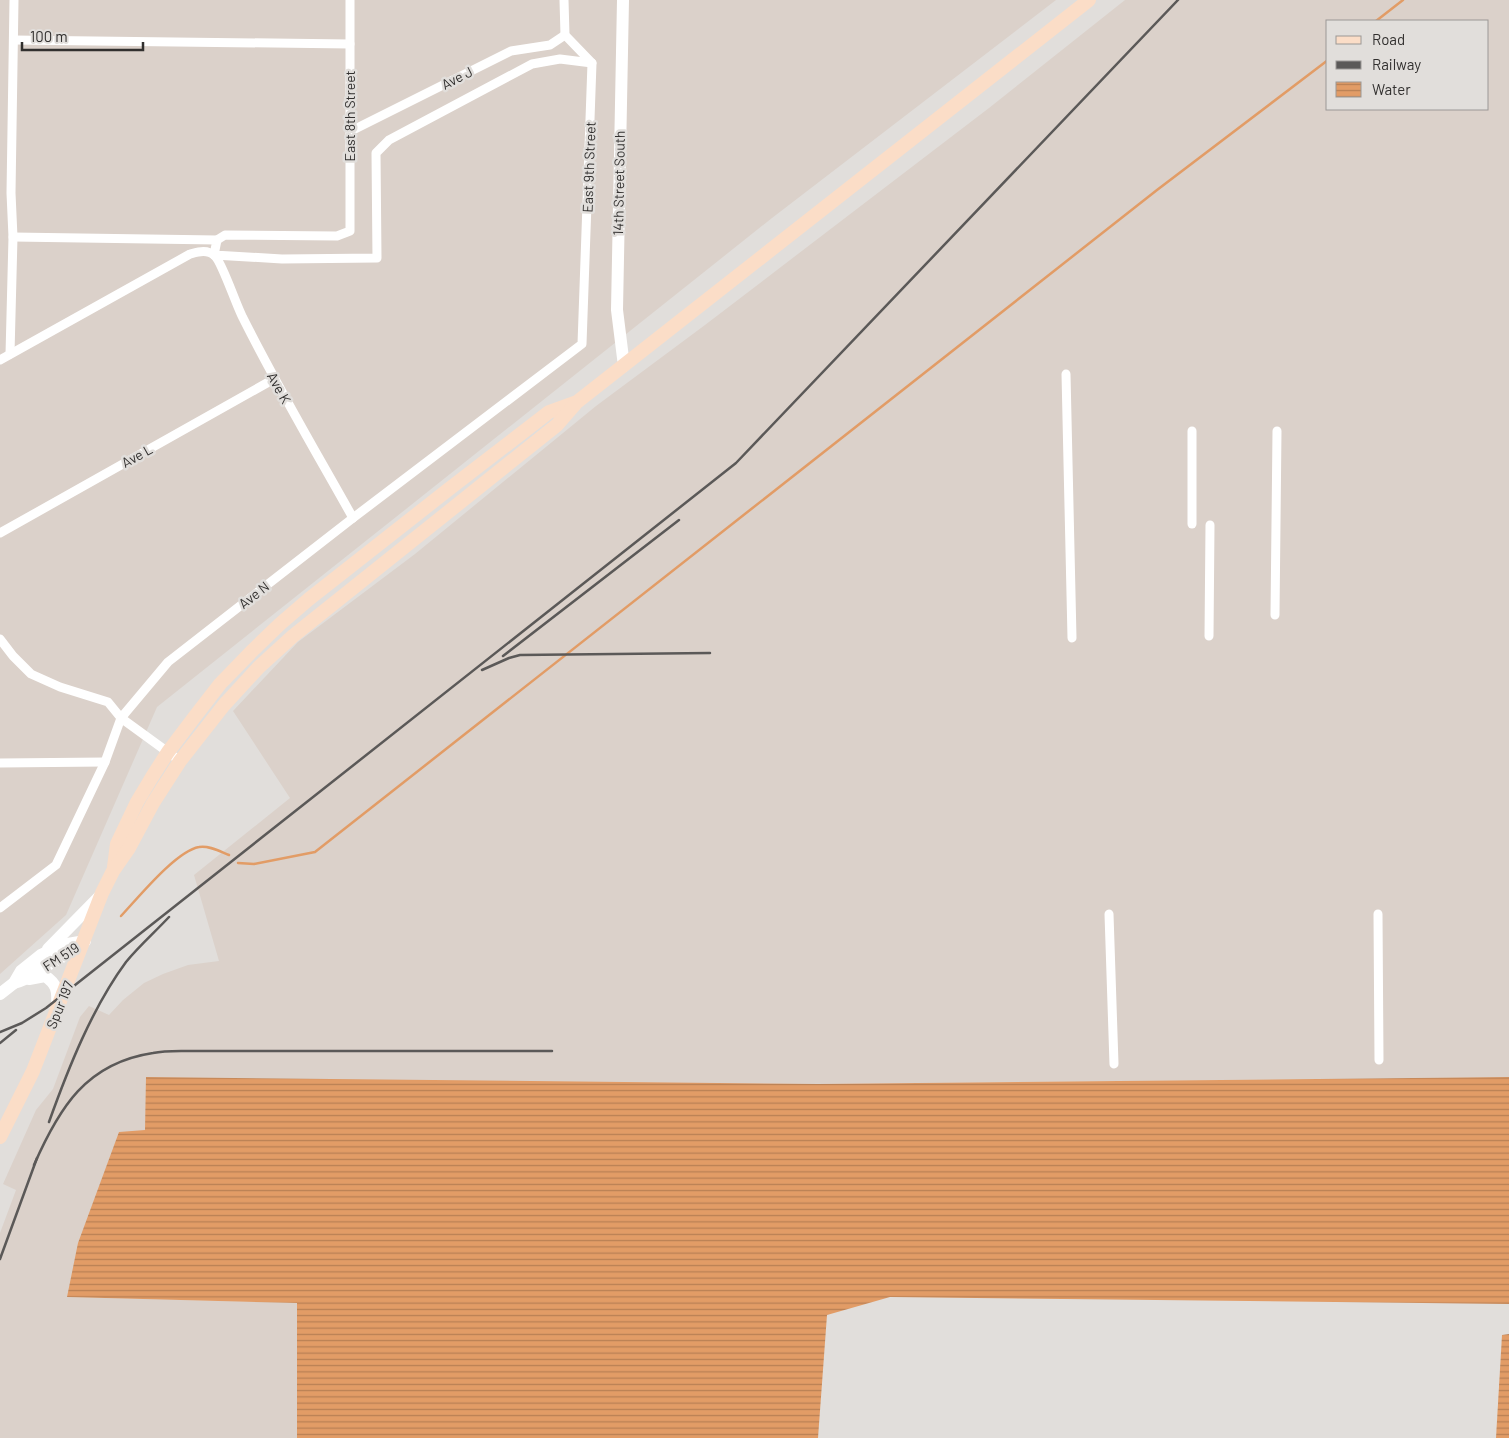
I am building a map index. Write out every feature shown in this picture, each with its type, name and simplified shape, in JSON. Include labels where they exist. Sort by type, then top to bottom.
[{"type":"main road","points":[[113,871],[129,848],[153,803],[180,761],[224,705],[259,667],[286,642],[557,425],[577,402],[1089,0]]},
{"type":"main road","points":[[113,871],[117,844],[137,802],[168,752],[220,684],[280,624],[449,489],[549,412],[577,402]]},
{"type":"main road","name":"Spur 197","points":[[0,1137],[33,1072],[102,893],[113,871]]},
{"type":"street","points":[[10,354],[13,237],[11,193],[14,0]]},
{"type":"street","name":"East 8th Street","points":[[217,240],[225,235],[337,236],[350,231],[350,0]]},
{"type":"street","points":[[564,0],[565,35],[592,63]]},
{"type":"street","name":"14th Street South","points":[[623,0],[617,310],[624,366]]},
{"type":"street","name":"Ave J","points":[[351,131],[511,51],[550,45],[565,35]]},
{"type":"street","points":[[14,40],[350,44]]},
{"type":"street","points":[[0,360],[190,254],[202,250],[214,255],[282,259],[377,258],[376,153],[389,140],[532,64],[560,59],[592,63]]},
{"type":"street","name":"East 9th Street","points":[[582,344],[592,63]]},
{"type":"street","points":[[0,193],[11,193]]},
{"type":"street","points":[[13,237],[217,240],[214,255]]},
{"type":"street","name":"Ave K","points":[[214,255],[220,263],[236,304],[274,379],[353,518]]},
{"type":"street","name":"Ave N","points":[[0,908],[56,865],[105,762],[121,718],[168,662],[353,518],[582,344]]},
{"type":"street","points":[[1066,374],[1072,638]]},
{"type":"street","name":"Ave L","points":[[0,533],[274,379]]},
{"type":"street","points":[[1192,431],[1192,524]]},
{"type":"street","points":[[1275,615],[1278,431]]},
{"type":"street","points":[[1209,636],[1210,525]]},
{"type":"street","points":[[0,639],[13,656],[31,674],[60,688],[108,702],[121,718],[180,761]]},
{"type":"street","points":[[0,763],[105,762]]},
{"type":"street","points":[[41,956],[102,893]]},
{"type":"street","points":[[1109,914],[1114,1064]]},
{"type":"street","points":[[1378,914],[1379,1060]]},
{"type":"street","name":"FM 519","points":[[0,994],[14,983],[21,972],[41,956],[62,945],[85,941]]},
{"type":"street","name":"FM 519","points":[[14,983],[27,979],[73,951],[85,941]]},
{"type":"street","points":[[27,979],[45,976],[52,981],[58,993],[57,1012]]},
{"type":"shaded area","points":[[0,0],[1056,0],[772,218],[157,707],[66,915],[0,974]]},
{"type":"shaded area","points":[[1125,0],[1509,0],[1509,1077],[818,1084],[145,1130],[67,1297],[297,1303],[297,1438],[0,1438],[0,1233],[16,1190],[3,1184],[36,1110],[53,1089],[80,1017],[89,1006],[109,1015],[123,1000],[144,983],[188,965],[219,961],[194,875],[290,798],[233,711],[298,642],[415,554],[596,406],[989,108]]},
{"type":"water","points":[[146,1077],[818,1084],[1509,1077],[1509,1304],[890,1297],[827,1315],[818,1438],[297,1438],[297,1303],[67,1297],[78,1243],[119,1132],[145,1130]]},
{"type":"water","points":[[1509,1334],[1509,1438],[1496,1438],[1502,1335]]},
{"type":"waterway","points":[[1377,20],[1403,0]]},
{"type":"waterway","points":[[238,863],[254,864],[315,852],[1157,190],[1326,62]]},
{"type":"waterway","points":[[121,916],[158,876],[190,850],[207,847],[229,855]]},
{"type":"railway","points":[[0,1032],[22,1023],[46,1008],[736,463],[1178,0]]},
{"type":"railway","points":[[503,656],[679,520]]},
{"type":"railway","points":[[482,670],[520,655],[710,653]]},
{"type":"railway","points":[[49,1122],[82,1039],[102,999],[126,962],[169,917]]},
{"type":"railway","points":[[0,1043],[16,1030]]},
{"type":"railway","points":[[34,1165],[54,1125],[78,1091],[92,1078],[130,1058],[163,1051],[552,1051]]},
{"type":"railway","points":[[0,1259],[37,1158]]}]
